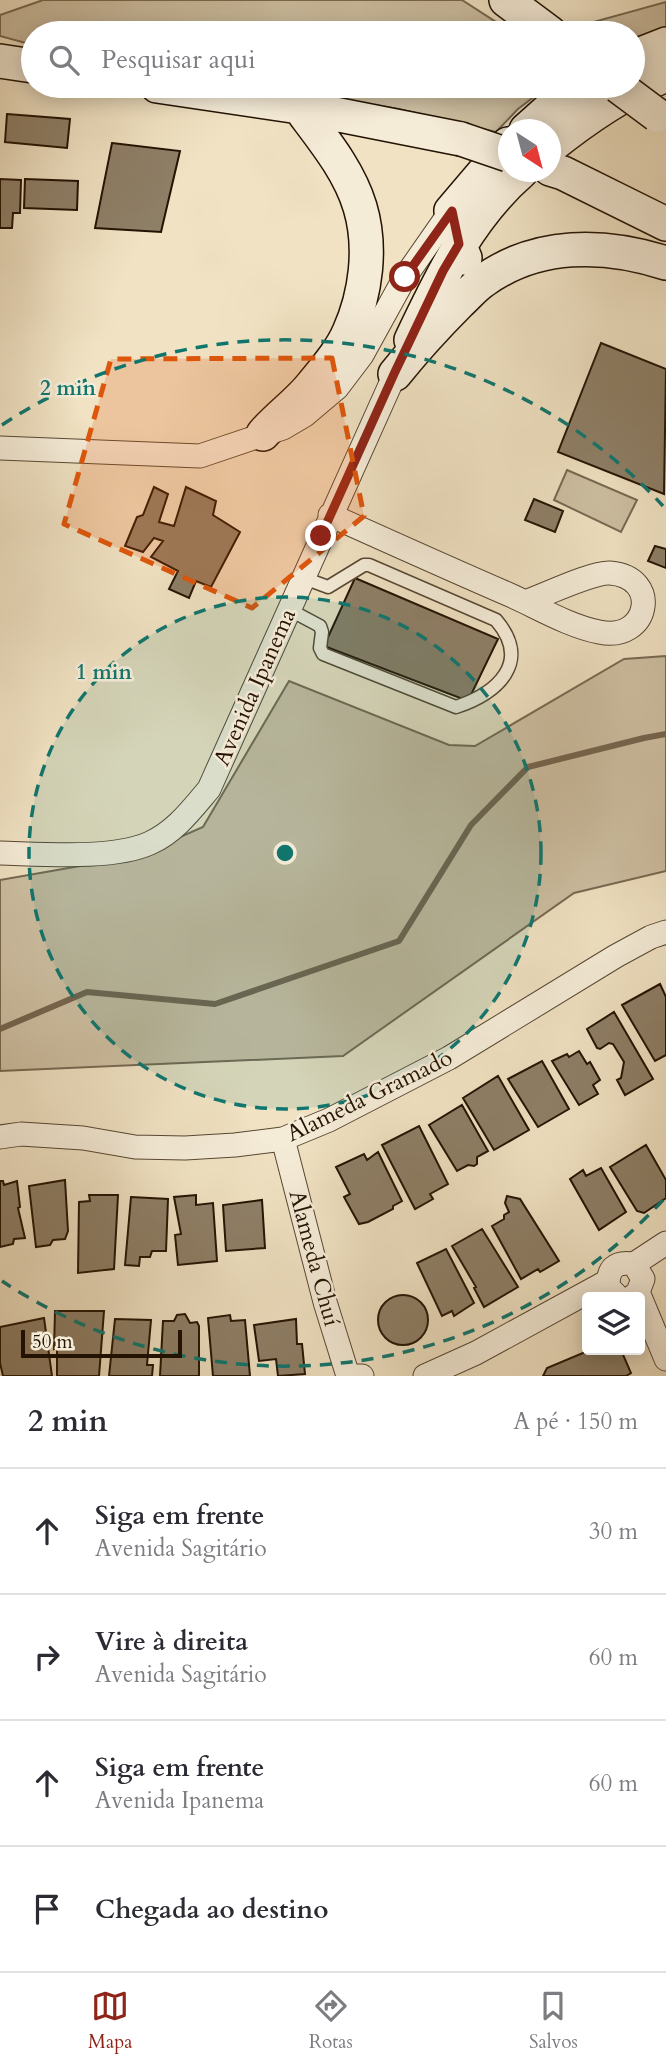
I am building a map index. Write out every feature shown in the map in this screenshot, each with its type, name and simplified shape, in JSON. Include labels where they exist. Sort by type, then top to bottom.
[{"type":"main road","points":[[506,0],[534,21]]},
{"type":"main road","points":[[645,52],[666,44]]},
{"type":"main road","points":[[645,85],[666,75]]},
{"type":"main road","points":[[238,98],[299,107],[461,139],[498,151]]},
{"type":"main road","points":[[538,119],[562,98]]},
{"type":"main road","points":[[561,154],[584,119],[621,98]]},
{"type":"main road","points":[[634,98],[662,119]]},
{"type":"main road","points":[[263,434],[276,418],[310,388],[348,334],[362,294],[366,262],[360,205],[335,155],[299,107]]},
{"type":"main road","points":[[481,282],[470,268],[459,244],[452,211],[498,157]]},
{"type":"main road","points":[[561,166],[666,224]]},
{"type":"main road","points":[[394,374],[443,271],[459,244],[510,182]]},
{"type":"main road","points":[[394,374],[433,328],[481,282],[511,263],[552,251],[602,248],[666,263]]},
{"type":"street","points":[[0,448],[200,456],[283,428],[305,415],[337,388],[362,355],[405,277],[452,211]]},
{"type":"street","name":"Avenida Ipanema","points":[[0,853],[111,853],[150,843],[184,819],[209,789],[394,374]]},
{"type":"street","points":[[330,515],[525,602]]},
{"type":"street","name":"Alameda Gramado","points":[[0,1138],[34,1135],[83,1138],[135,1147],[186,1148],[283,1139],[329,1120],[449,1058],[616,956],[666,932]]},
{"type":"street","name":"Alameda Chuí","points":[[283,1139],[348,1376]]},
{"type":"street","points":[[624,1292],[643,1279],[634,1265],[666,1243]]},
{"type":"street","points":[[425,1376],[582,1309]]},
{"type":"street","points":[[645,1326],[666,1359]]},
{"type":"street","points":[[348,1376],[362,1376]]},
{"type":"lane","points":[[288,609],[320,626],[320,648],[323,654],[456,707],[491,691],[508,673],[513,648],[508,634],[496,620],[369,565],[364,565],[328,587],[304,578]]},
{"type":"highlighted area","points":[[332,358],[364,516],[252,608],[64,524],[111,359]]},
{"type":"shaded area","points":[[43,0],[462,0],[494,21],[21,21],[21,42],[0,36],[0,15]]},
{"type":"shaded area","points":[[666,2],[666,30],[645,35],[645,21],[597,21]]},
{"type":"shaded area","points":[[331,98],[532,98],[508,119],[498,119],[496,132],[399,109]]},
{"type":"shaded area","points":[[567,470],[637,500],[621,532],[554,500]]},
{"type":"shaded area","points":[[666,656],[666,871],[574,893],[343,1056],[0,1071],[0,880],[137,856],[203,827],[289,681],[449,745],[475,746],[624,659]]},
{"type":"building","points":[[7,114],[70,119],[67,148],[5,142]]},
{"type":"building","points":[[112,143],[180,151],[161,232],[95,228]]},
{"type":"building","points":[[0,179],[21,180],[20,213],[13,213],[12,228],[0,228]]},
{"type":"building","points":[[25,179],[78,181],[77,210],[24,208]]},
{"type":"building","points":[[601,343],[666,369],[664,494],[558,452]]},
{"type":"building","points":[[154,487],[168,494],[159,522],[174,526],[186,487],[216,501],[213,515],[240,532],[211,587],[196,581],[189,598],[169,589],[178,571],[151,557],[163,541],[154,538],[143,552],[125,546],[137,517],[143,515]]},
{"type":"building","points":[[534,499],[563,511],[555,532],[525,520]]},
{"type":"building","points":[[655,546],[666,549],[666,568],[648,561]]},
{"type":"building","points":[[355,578],[498,639],[468,701],[324,646]]},
{"type":"building","points":[[660,984],[666,997],[666,1055],[655,1061],[622,1005]]},
{"type":"building","points":[[614,1012],[653,1079],[625,1095],[617,1080],[621,1078],[624,1062],[613,1044],[597,1048],[587,1029]]},
{"type":"building","points":[[579,1051],[587,1064],[590,1062],[600,1080],[593,1085],[598,1094],[579,1105],[552,1061],[567,1054],[569,1057]]},
{"type":"building","points":[[542,1061],[569,1109],[538,1127],[508,1079]]},
{"type":"building","points":[[498,1076],[529,1130],[494,1150],[463,1098]]},
{"type":"building","points":[[462,1105],[488,1151],[477,1157],[477,1164],[474,1166],[468,1165],[457,1171],[429,1125]]},
{"type":"building","points":[[419,1126],[448,1184],[430,1194],[433,1199],[415,1209],[382,1145]]},
{"type":"building","points":[[646,1145],[666,1180],[666,1198],[644,1213],[637,1211],[610,1167]]},
{"type":"building","points":[[378,1152],[402,1201],[393,1206],[393,1209],[359,1224],[344,1197],[350,1194],[336,1167],[364,1154],[367,1160]]},
{"type":"building","points":[[601,1168],[626,1212],[599,1230],[570,1179],[583,1170],[586,1176]]},
{"type":"building","points":[[65,1180],[68,1231],[65,1239],[53,1240],[50,1245],[36,1247],[29,1186]]},
{"type":"building","points":[[0,1181],[3,1181],[4,1185],[17,1181],[18,1208],[25,1238],[14,1239],[13,1244],[0,1247]]},
{"type":"building","points":[[89,1195],[118,1195],[114,1269],[78,1273],[79,1202],[90,1201]]},
{"type":"building","points":[[196,1195],[196,1205],[213,1203],[217,1261],[178,1265],[175,1235],[181,1234],[174,1197]]},
{"type":"building","points":[[507,1196],[520,1199],[559,1261],[521,1279],[492,1226],[504,1219],[504,1215],[509,1212],[505,1203]]},
{"type":"building","points":[[131,1197],[168,1199],[166,1251],[152,1251],[150,1257],[140,1257],[139,1266],[125,1265]]},
{"type":"building","points":[[262,1200],[265,1248],[226,1251],[223,1205]]},
{"type":"building","points":[[482,1229],[518,1287],[484,1307],[474,1288],[476,1287],[452,1246]]},
{"type":"building","points":[[446,1249],[474,1303],[454,1316],[452,1311],[442,1316],[417,1263]]},
{"type":"building","points":[[403,1295],[420,1303],[428,1320],[420,1337],[403,1345],[386,1337],[378,1320],[386,1303]]},
{"type":"building","points":[[55,1311],[104,1311],[99,1376],[57,1376],[57,1348],[54,1349]]},
{"type":"building","points":[[185,1314],[190,1323],[197,1322],[199,1326],[199,1376],[160,1376],[163,1321],[174,1321],[177,1315]]},
{"type":"building","points":[[230,1315],[231,1321],[245,1320],[250,1376],[213,1376],[208,1318]]},
{"type":"building","points":[[44,1318],[52,1376],[3,1376],[0,1363],[0,1327]]},
{"type":"building","points":[[115,1319],[151,1320],[147,1365],[153,1365],[152,1376],[109,1376]]},
{"type":"building","points":[[296,1319],[297,1344],[302,1344],[305,1374],[278,1376],[276,1359],[259,1361],[254,1325]]},
{"type":"building","points":[[582,1353],[623,1355],[631,1373],[626,1376],[543,1376],[547,1368]]},
{"type":"waterway","points":[[0,1029],[87,992],[215,1004],[399,941],[471,825],[528,767],[666,734]]},
{"type":"route","points":[[321,536],[394,374],[443,271],[459,244],[452,211],[405,277]]}]
